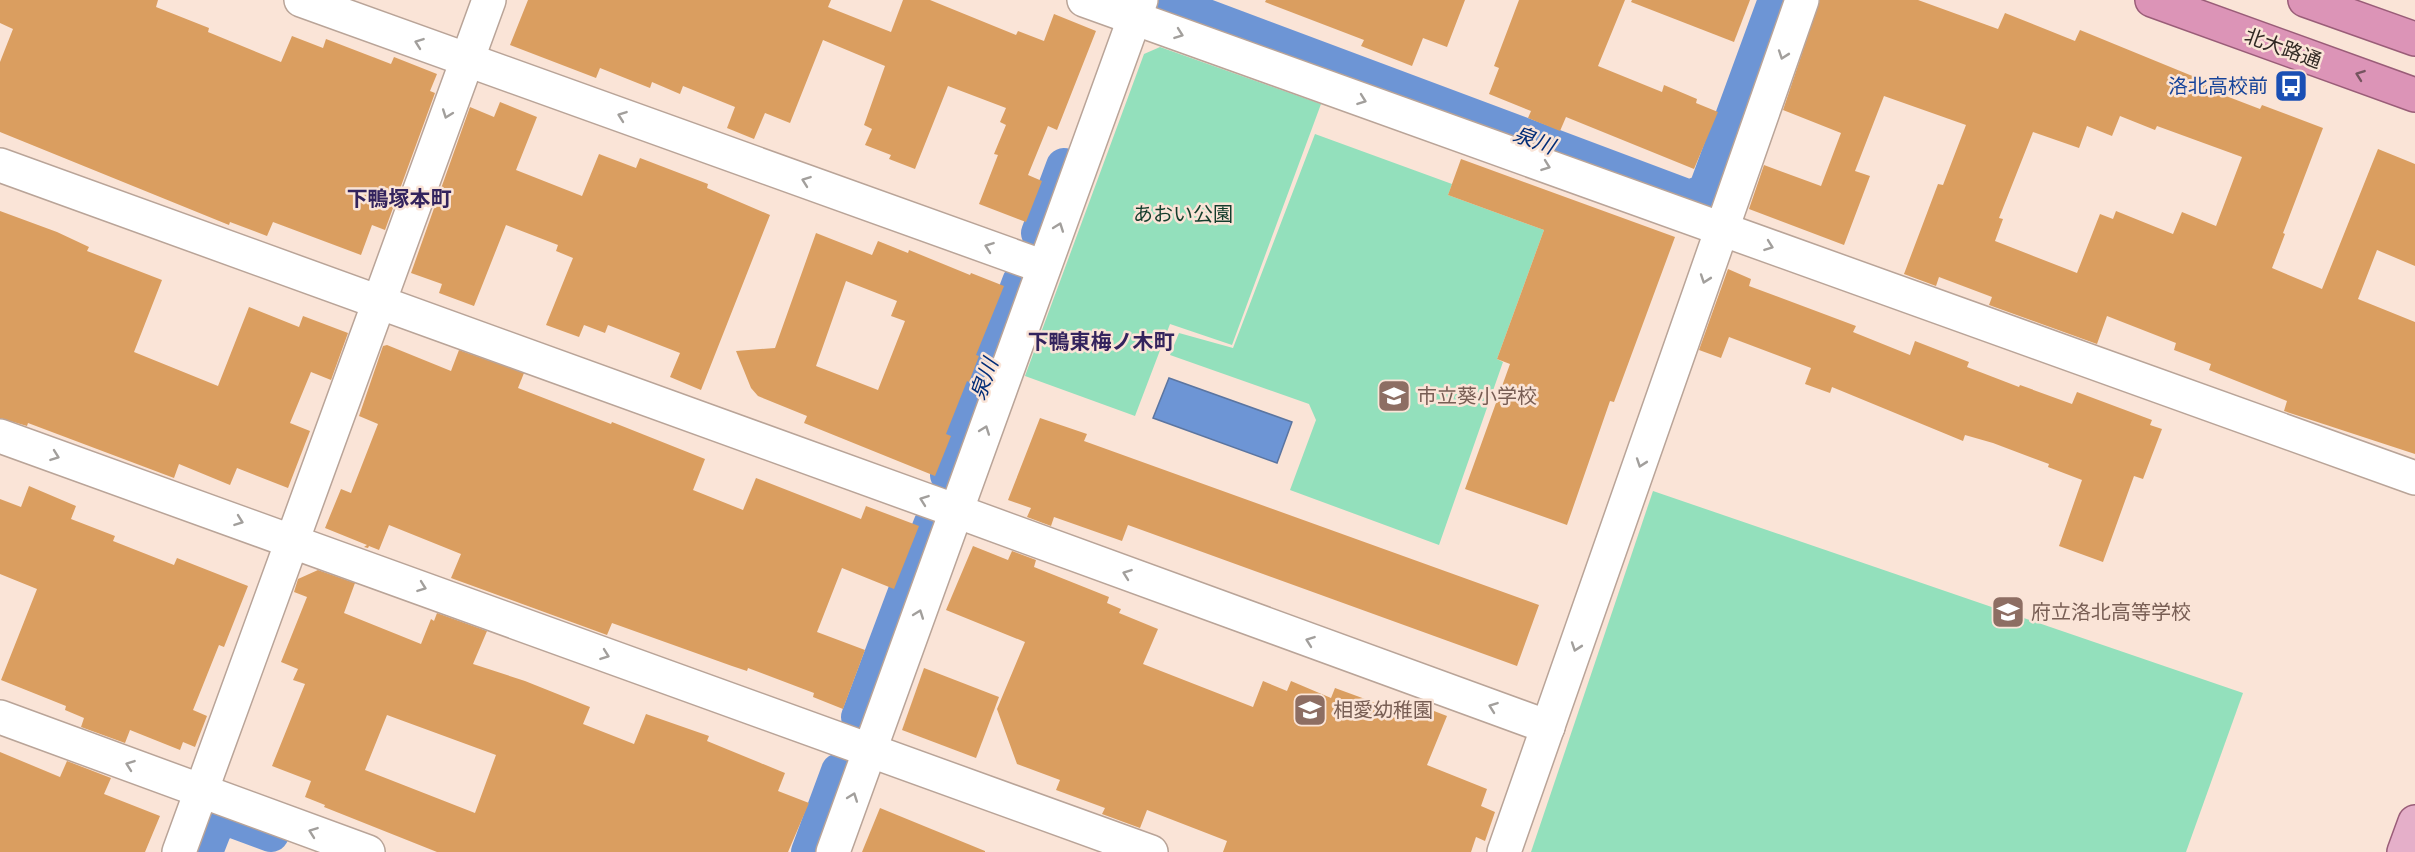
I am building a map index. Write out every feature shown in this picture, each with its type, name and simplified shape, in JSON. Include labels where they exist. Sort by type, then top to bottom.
[{"type":"highway","name":"北大路通","points":[[2152,0],[2415,95]]},
{"type":"highway","points":[[2305,0],[2415,39]]},
{"type":"main road","points":[[2404,852],[2415,822]]},
{"type":"street","points":[[301,0],[1044,267]]},
{"type":"street","points":[[179,852],[489,0]]},
{"type":"street","points":[[1084,0],[1138,9],[1722,229],[2415,478]]},
{"type":"street","points":[[1504,852],[1802,0]]},
{"type":"street","points":[[833,852],[1138,9]]},
{"type":"street","points":[[0,165],[380,300],[1548,727]]},
{"type":"street","points":[[0,436],[293,540],[869,752],[1151,852]]},
{"type":"street","points":[[0,717],[368,852]]},
{"type":"green space","name":"あおい公園","points":[[1160,47],[1321,104],[1232,345],[1170,324],[1135,416],[1025,376],[1144,54]]},
{"type":"green space","points":[[1315,134],[1452,184],[1448,195],[1544,230],[1497,359],[1503,362],[1439,545],[1290,490],[1316,420],[1309,404],[1170,355],[1179,333],[1233,348]]},
{"type":"green space","points":[[1653,491],[2243,693],[2186,852],[1531,852]]},
{"type":"water","points":[[1169,378],[1292,422],[1277,463],[1153,418]]},
{"type":"building","points":[[0,0],[158,0],[156,7],[209,28],[208,32],[281,62],[292,36],[323,48],[326,39],[391,64],[394,57],[437,74],[430,91],[435,93],[385,230],[372,225],[361,255],[273,222],[267,236],[230,222],[229,225],[0,132],[0,62],[13,29],[0,23]]},
{"type":"building","points":[[528,0],[831,0],[828,7],[891,32],[903,0],[930,0],[1016,35],[1018,31],[1044,41],[1054,14],[1096,31],[1057,130],[1048,126],[1028,175],[1042,181],[1026,222],[979,204],[998,155],[994,154],[1006,125],[1000,122],[1006,108],[948,86],[915,169],[889,159],[891,155],[865,145],[872,129],[864,125],[885,66],[823,40],[790,123],[765,113],[754,139],[727,128],[735,107],[683,86],[680,94],[652,82],[650,88],[600,68],[596,78],[510,45]]},
{"type":"building","points":[[1266,0],[1465,0],[1447,47],[1423,38],[1412,66],[1361,46],[1364,40],[1265,2]]},
{"type":"building","points":[[1519,0],[1625,0],[1598,66],[1662,92],[1664,85],[1697,99],[1696,103],[1718,112],[1694,169],[1566,117],[1560,131],[1528,118],[1531,111],[1489,94],[1499,68],[1494,66]]},
{"type":"building","points":[[1632,0],[1750,0],[1734,42],[1631,2]]},
{"type":"building","points":[[1820,0],[1918,0],[1998,29],[2005,13],[2075,41],[2080,30],[2207,82],[2205,88],[2260,109],[2262,105],[2323,128],[2272,268],[2322,289],[2378,149],[2415,164],[2415,266],[2377,250],[2358,299],[2415,322],[2415,454],[2284,411],[2287,401],[2209,370],[2211,364],[2174,350],[2176,343],[2107,316],[2097,344],[1989,305],[1992,297],[1939,277],[1936,286],[1904,274],[1938,184],[1943,185],[1966,125],[1884,96],[1855,171],[1870,176],[1844,245],[1749,209],[1764,165],[1821,186],[1841,133],[1783,110]],"holes":[[[2120,116],[2155,130],[2157,126],[2242,157],[2216,226],[2182,212],[2173,234],[2116,211],[2113,219],[2100,214],[2077,273],[1995,241],[2003,219],[1999,218],[2033,132],[2079,148],[2087,126],[2112,136]]]},
{"type":"building","points":[[500,102],[537,117],[516,170],[582,196],[599,154],[636,168],[640,158],[708,184],[707,188],[770,215],[701,390],[670,377],[680,353],[608,325],[605,333],[584,325],[579,337],[546,325],[573,258],[556,251],[558,245],[506,225],[474,306],[439,293],[442,284],[411,273],[470,107],[494,117]]},
{"type":"building","points":[[1461,159],[1675,237],[1614,402],[1610,401],[1567,525],[1465,489],[1510,364],[1497,359],[1544,230],[1448,195]]},
{"type":"building","points":[[0,211],[57,232],[89,247],[87,251],[162,280],[134,352],[218,386],[249,307],[299,327],[303,316],[348,333],[331,380],[311,372],[290,423],[310,431],[288,488],[237,468],[230,485],[179,464],[174,478],[28,423],[27,426],[0,418]]},
{"type":"building","points":[[816,233],[872,255],[878,241],[908,253],[909,250],[1004,286],[976,355],[979,356],[969,382],[967,381],[946,434],[951,436],[935,476],[804,423],[807,416],[758,396],[751,388],[736,351],[775,348]],"holes":[[[846,281],[897,301],[891,316],[905,321],[878,390],[816,366]]]},
{"type":"building","points":[[1728,269],[1751,279],[1749,286],[1856,326],[1853,332],[1910,355],[1915,341],[1969,362],[1967,367],[2019,387],[2020,385],[2072,404],[2077,392],[2152,420],[2150,425],[2162,429],[2143,479],[2134,476],[2103,562],[2059,546],[2082,480],[2048,467],[2049,464],[1993,443],[1965,435],[1963,441],[1832,387],[1830,393],[1805,384],[1811,368],[1729,337],[1721,358],[1699,350]]},
{"type":"building","points":[[387,345],[451,371],[459,350],[524,373],[518,388],[705,459],[693,490],[743,510],[756,478],[861,519],[866,506],[919,526],[894,589],[842,568],[817,632],[865,650],[843,709],[813,697],[814,693],[748,668],[747,671],[612,623],[607,635],[451,578],[461,554],[389,525],[379,550],[369,546],[364,547],[367,545],[325,528],[341,489],[351,493],[378,424],[359,416],[383,346]]},
{"type":"building","points":[[1040,418],[1087,434],[1084,441],[1539,605],[1517,666],[1128,525],[1122,541],[1054,517],[1051,526],[1027,517],[1031,508],[1008,500]]},
{"type":"building","points":[[29,486],[76,506],[71,519],[115,536],[113,541],[174,565],[177,558],[248,586],[224,647],[219,645],[193,710],[207,716],[195,747],[183,742],[180,750],[130,730],[125,743],[81,727],[84,718],[65,710],[66,706],[1,680],[37,589],[0,574],[0,499],[21,507]]},
{"type":"building","points":[[973,546],[1008,560],[1012,551],[1036,560],[1034,567],[1109,597],[1107,603],[1121,609],[1119,613],[1158,629],[1143,664],[1253,707],[1263,681],[1287,691],[1291,681],[1331,698],[1335,688],[1417,718],[1421,706],[1447,716],[1427,765],[1487,789],[1481,806],[1495,812],[1485,841],[1476,837],[1471,852],[1223,852],[1227,841],[1147,810],[1140,828],[1102,814],[1105,808],[1056,790],[1060,780],[1017,764],[997,709],[1025,642],[946,610]]},
{"type":"building","points":[[318,570],[355,583],[344,613],[421,644],[431,619],[434,621],[437,613],[487,631],[473,664],[525,681],[590,707],[583,724],[634,744],[646,714],[709,736],[707,741],[785,773],[778,791],[809,803],[788,852],[437,852],[324,807],[325,805],[305,797],[311,781],[272,766],[305,684],[293,680],[298,669],[281,662],[307,597],[294,592],[298,579]],"holes":[[[387,715],[496,755],[475,813],[365,770]]]},
{"type":"building","points":[[924,668],[999,697],[976,758],[902,730]]},
{"type":"building","points":[[0,752],[60,777],[67,761],[111,778],[104,794],[160,816],[145,852],[0,852]]},
{"type":"building","points":[[880,808],[985,851],[985,852],[862,852]]},
{"type":"waterway","name":"泉川","points":[[1172,4],[1690,198],[1706,191],[1776,0]]},
{"type":"waterway","name":"泉川","points":[[1039,233],[1064,166]]},
{"type":"waterway","name":"泉川","points":[[948,475],[1020,282]]},
{"type":"waterway","name":"泉川","points":[[859,717],[931,525]]},
{"type":"waterway","name":"泉川","points":[[809,852],[839,771]]},
{"type":"waterway","name":"泉川","points":[[205,852],[214,829],[225,817],[271,834]]},
{"type":"place","name":"洛北高校前","points":[[2291,86]]},
{"type":"place","name":"市立葵小学校","points":[[1394,396]]},
{"type":"place","name":"府立洛北高等学校","points":[[2008,612]]},
{"type":"place","name":"相愛幼稚園","points":[[1310,710]]},
{"type":"district","name":"下鴨塚本町","points":[[399,198]]},
{"type":"district","name":"下鴨東梅ノ木町","points":[[1101,341]]}]
